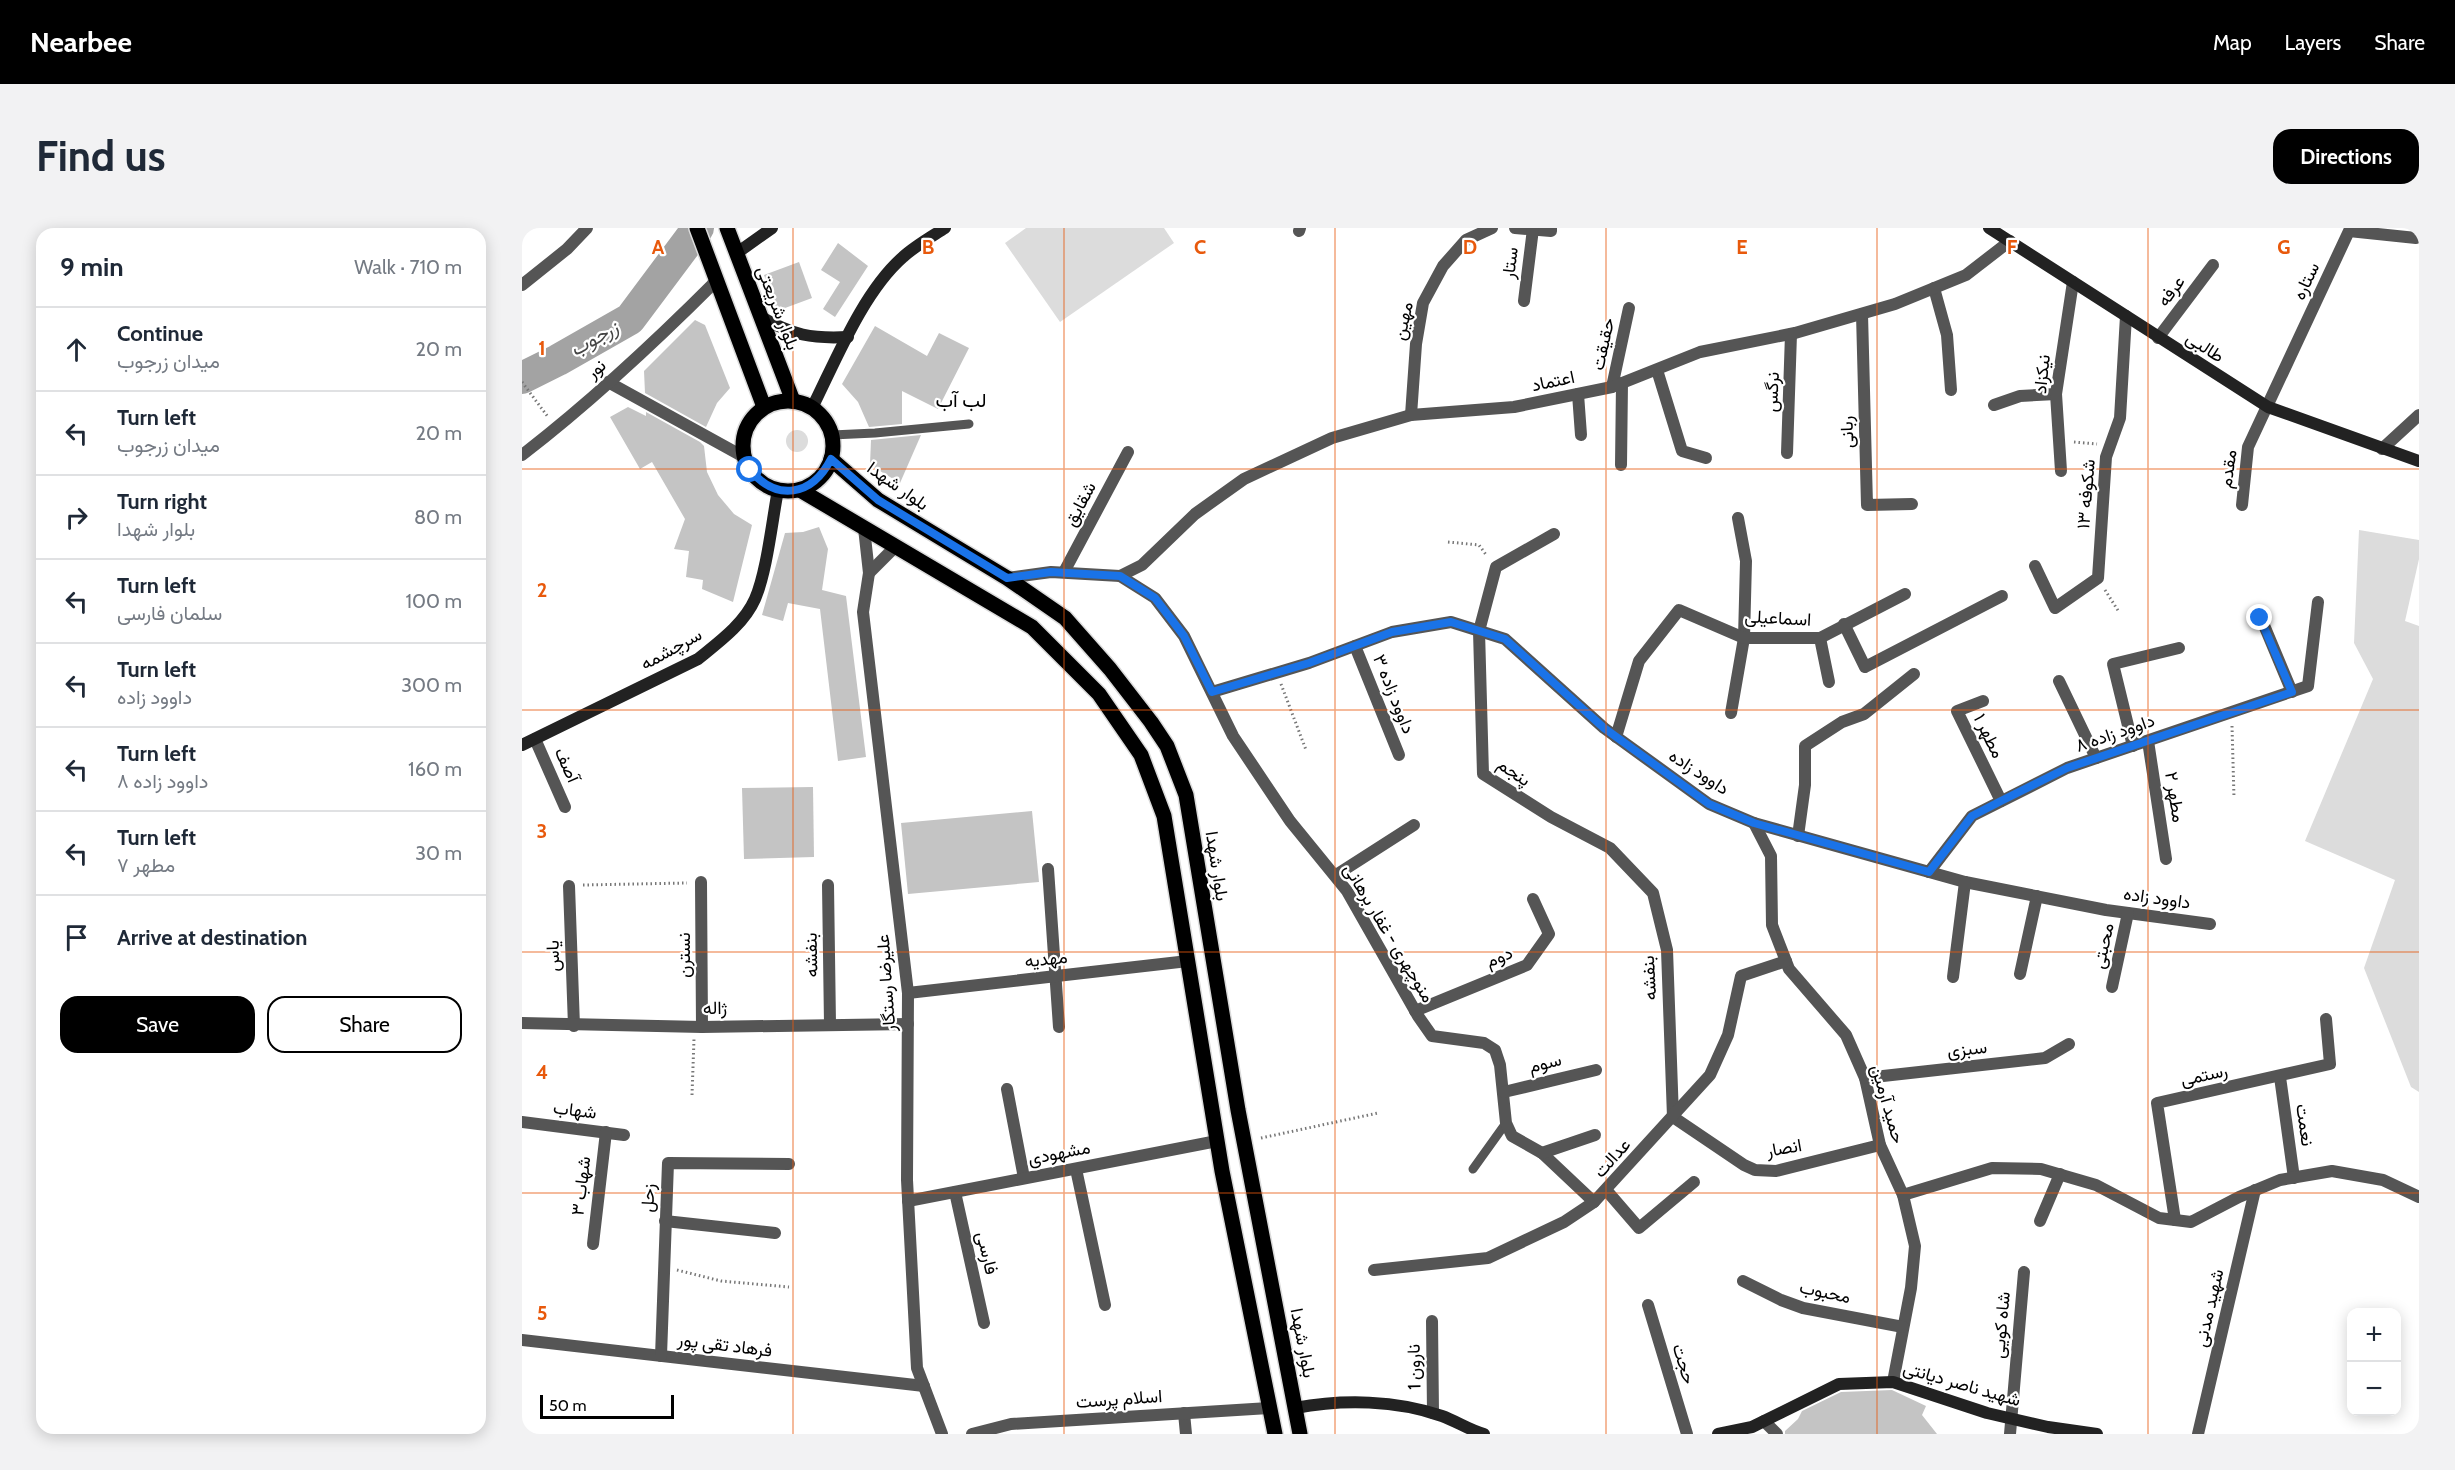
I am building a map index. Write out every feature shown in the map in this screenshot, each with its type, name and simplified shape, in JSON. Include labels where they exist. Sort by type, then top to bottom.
[{"type":"main road","points":[[697,228],[764,407]]},
{"type":"main road","points":[[732,241],[772,228]]},
{"type":"main road","points":[[812,408],[867,301],[885,275],[904,256],[945,228]]},
{"type":"main road","name":"طالبی","points":[[1989,228],[2268,407],[2419,461]]},
{"type":"main road","name":"بلوار شریعتی","points":[[732,241],[793,401]]},
{"type":"main road","points":[[761,316],[782,329],[805,336],[821,339],[848,337]]},
{"type":"main road","points":[[793,401],[812,408],[824,419],[832,435],[831,459],[824,473],[813,483],[800,490],[778,490],[759,481],[750,470],[744,457],[743,443],[746,429],[753,417],[764,407],[773,403],[793,401]]},
{"type":"main road","name":"بلوار شهدا","points":[[831,459],[878,500],[1007,578],[1065,618],[1110,669],[1167,746],[1186,795],[1244,1142],[1300,1434]]},
{"type":"main road","name":"سرچشمه","points":[[522,745],[698,659],[721,641],[740,622],[755,599],[778,490]]},
{"type":"main road","points":[[800,490],[1032,627],[1099,694],[1141,755],[1164,816],[1217,1141],[1275,1434]]},
{"type":"main road","points":[[1188,961],[1212,956]]},
{"type":"main road","name":"شهید ناصر دیانتی","points":[[1718,1434],[1742,1432],[1839,1384],[1893,1382],[2010,1418],[2072,1432],[2097,1434]]},
{"type":"main road","points":[[1295,1407],[1326,1402],[1405,1406],[1433,1413],[1484,1434]]},
{"type":"street","points":[[522,285],[567,249],[587,228]]},
{"type":"street","name":"مهین","points":[[1411,415],[1416,344],[1423,303],[1443,266],[1467,240],[1492,228]]},
{"type":"street","points":[[1515,228],[1551,229]]},
{"type":"street","name":"ستار","points":[[1524,301],[1533,230]]},
{"type":"street","name":"ستاره","points":[[2268,407],[2349,231],[2415,238]]},
{"type":"street","name":"اعتماد","points":[[1120,576],[1142,565],[1195,514],[1244,479],[1332,438],[1411,415],[1514,407],[1617,385],[1700,352],[1791,334],[1895,304],[1966,275],[2010,242]]},
{"type":"street","name":"عرفه","points":[[2158,338],[2213,265]]},
{"type":"street","name":"نور","points":[[522,455],[556,429],[653,344],[717,281]]},
{"type":"street","name":"نیکزاد","points":[[2061,471],[2056,394],[2073,282]]},
{"type":"street","points":[[1934,288],[1947,335],[1951,390]]},
{"type":"street","name":"حقیقت","points":[[1621,465],[1617,385],[1629,308]]},
{"type":"street","name":"ربانی","points":[[1862,314],[1867,505],[1912,504]]},
{"type":"street","name":"شکوفه ۱۳","points":[[2097,578],[2106,457],[2120,418],[2126,316]]},
{"type":"street","name":"نرگس","points":[[1787,453],[1791,334]]},
{"type":"street","points":[[1657,370],[1682,451],[1706,458]]},
{"type":"street","points":[[609,382],[744,457]]},
{"type":"street","points":[[1578,394],[1581,435]]},
{"type":"street","points":[[1994,405],[2020,396],[2056,394]]},
{"type":"street","name":"مقدم","points":[[2242,504],[2248,447],[2268,407]]},
{"type":"street","points":[[2382,449],[2419,415]]},
{"type":"street","name":"شقایق","points":[[1064,572],[1128,452]]},
{"type":"street","points":[[1731,713],[1744,638],[1746,561],[1738,518]]},
{"type":"street","name":"علیرضا رستگار","points":[[864,528],[869,573],[863,612],[908,993],[908,1201],[917,1368],[942,1434]]},
{"type":"street","points":[[1479,631],[1496,567],[1554,534]]},
{"type":"street","points":[[869,573],[896,546]]},
{"type":"street","points":[[2035,566],[2055,608],[2097,578]]},
{"type":"street","points":[[1007,578],[1051,572],[1120,576]]},
{"type":"street","name":"منوچهری - غفار برهانی","points":[[1120,576],[1155,598],[1184,636],[1233,736],[1290,821],[1336,876],[1432,1036],[1484,1043],[1495,1050],[1500,1065],[1506,1123]]},
{"type":"street","name":"اسماعیلی","points":[[1616,737],[1639,661],[1679,610],[1744,638],[1820,638],[1905,594]]},
{"type":"street","points":[[1844,624],[1865,667],[2002,596]]},
{"type":"street","name":"داوود زاده ۸","points":[[1929,872],[1972,816],[2067,768],[2308,686],[2318,602]]},
{"type":"street","points":[[2260,618],[2292,692]]},
{"type":"street","name":"داوود زاده","points":[[1212,692],[1277,673],[1392,632],[1451,622],[1505,639],[1616,737],[1709,804],[1754,823],[1965,882],[2128,913],[2210,924]]},
{"type":"street","name":"پنجم","points":[[1479,631],[1483,774],[1551,817],[1610,848],[1615,854]]},
{"type":"street","points":[[1820,638],[1828,682]]},
{"type":"street","name":"داوود زاده ۳","points":[[1355,646],[1399,755]]},
{"type":"street","points":[[2133,746],[2113,664],[2179,648]]},
{"type":"street","points":[[1798,836],[1805,785],[1805,746],[1842,722],[1864,714],[1914,674]]},
{"type":"street","points":[[2058,681],[2096,758]]},
{"type":"street","name":"مطهر ۱","points":[[1983,700],[1957,711],[2001,801]]},
{"type":"street","name":"آصف","points":[[535,739],[566,807]]},
{"type":"street","name":"مطهر ۲","points":[[2148,741],[2166,858]]},
{"type":"street","name":"حمید آرمین","points":[[1754,823],[1771,856],[1772,925],[1789,969],[1846,1035],[1865,1078],[1880,1145],[1903,1196],[1915,1246],[1911,1288],[1893,1382]]},
{"type":"street","points":[[1336,876],[1414,825]]},
{"type":"street","name":"بنفشه","points":[[1615,854],[1653,893],[1666,950],[1673,1117]]},
{"type":"street","points":[[1048,869],[1059,1027]]},
{"type":"street","name":"نسترن","points":[[698,1027],[701,882]]},
{"type":"street","points":[[1953,977],[1965,882]]},
{"type":"street","name":"بنفشه","points":[[828,885],[830,1024]]},
{"type":"street","name":"یاس","points":[[569,886],[574,1026]]},
{"type":"street","points":[[2020,974],[2037,896]]},
{"type":"street","name":"دوم","points":[[1415,1011],[1527,965],[1549,934],[1533,899]]},
{"type":"street","name":"محبتی","points":[[2112,987],[2128,913]]},
{"type":"street","name":"مهدیه","points":[[908,993],[1188,961]]},
{"type":"street","name":"عدالت","points":[[1374,1270],[1488,1258],[1564,1222],[1594,1202],[1607,1191],[1710,1075],[1728,1035],[1741,976],[1786,961]]},
{"type":"street","name":"رستمی","points":[[2175,1220],[2157,1103],[2330,1064],[2326,1019]]},
{"type":"street","name":"ژاله","points":[[522,1023],[574,1026],[698,1027],[908,1024]]},
{"type":"street","name":"سبزی","points":[[1865,1078],[2045,1058],[2069,1044]]},
{"type":"street","name":"سوم","points":[[1504,1092],[1596,1070]]},
{"type":"street","name":"نعمت","points":[[2280,1077],[2294,1178]]},
{"type":"street","points":[[1007,1089],[1024,1178]]},
{"type":"street","name":"انصار","points":[[1673,1117],[1755,1170],[1776,1171],[1880,1145]]},
{"type":"street","name":"شهاب","points":[[522,1122],[624,1135]]},
{"type":"street","points":[[1506,1123],[1512,1136],[1542,1153],[1594,1202]]},
{"type":"street","name":"شهاب ۳","points":[[593,1244],[606,1132]]},
{"type":"street","points":[[1542,1153],[1595,1135]]},
{"type":"street","name":"مشهودی","points":[[908,1201],[1217,1141]]},
{"type":"street","name":"زحل","points":[[661,1356],[668,1163],[789,1164]]},
{"type":"street","points":[[1903,1196],[1992,1168],[2041,1169],[2060,1174],[2096,1185],[2159,1218],[2191,1222],[2280,1180],[2332,1171],[2383,1180],[2419,1197]]},
{"type":"street","points":[[1076,1169],[1106,1305]]},
{"type":"street","points":[[2040,1221],[2060,1174]]},
{"type":"street","points":[[1607,1191],[1640,1228],[1694,1182]]},
{"type":"street","name":"شهید مدنی","points":[[2198,1434],[2255,1190]]},
{"type":"street","name":"فارسی","points":[[955,1192],[984,1323]]},
{"type":"street","points":[[665,1221],[775,1233]]},
{"type":"street","name":"شاه کویی","points":[[2010,1434],[2024,1272]]},
{"type":"street","name":"محبوب","points":[[1743,1281],[1803,1308],[1903,1327]]},
{"type":"street","name":"حجت","points":[[1648,1305],[1687,1434]]},
{"type":"street","name":"نارون 1","points":[[1432,1321],[1433,1413]]},
{"type":"street","name":"فرهاد تقی پور","points":[[522,1340],[924,1386]]},
{"type":"street","name":"اسلام پرست","points":[[972,1434],[1011,1424],[1269,1408]]},
{"type":"street","points":[[1184,1413],[1186,1434]]},
{"type":"street","points":[[1764,1421],[1777,1434]]},
{"type":"lane","points":[[832,435],[969,424]]},
{"type":"lane","points":[[1473,1169],[1506,1123]]},
{"type":"path","points":[[522,382],[549,419]]},
{"type":"path","points":[[2060,442],[2110,444]]},
{"type":"path","points":[[1448,542],[1479,545],[1496,567]]},
{"type":"path","points":[[2097,578],[2119,612]]},
{"type":"path","points":[[1277,673],[1306,750]]},
{"type":"path","points":[[2232,712],[2234,798]]},
{"type":"path","points":[[569,886],[701,882]]},
{"type":"path","points":[[692,1095],[698,1027]]},
{"type":"path","points":[[1244,1142],[1378,1113]]},
{"type":"path","points":[[664,1266],[721,1281],[789,1287]]},
{"type":"shaded area","points":[[1026,228],[1164,228],[1174,243],[1060,322],[1005,243]]},
{"type":"shaded area","points":[[797,430],[805,433],[808,441],[805,449],[797,452],[789,449],[786,441],[789,433]]},
{"type":"shaded area","points":[[2359,530],[2419,540],[2419,559],[2405,621],[2419,626],[2419,1092],[2411,1087],[2364,968],[2395,880],[2305,841],[2373,679],[2354,643]]},
{"type":"building","points":[[838,243],[868,266],[835,317],[823,309],[840,282],[821,270]]},
{"type":"building","points":[[799,262],[812,298],[777,311],[764,275]]},
{"type":"building","points":[[695,320],[705,325],[730,388],[717,403],[706,427],[645,393],[644,371]]},
{"type":"building","points":[[875,326],[927,356],[939,333],[969,348],[938,409],[902,391],[902,424],[869,427],[858,402],[842,384]]},
{"type":"building","points":[[628,407],[646,416],[646,412],[700,442],[704,446],[707,472],[718,495],[734,514],[752,525],[733,602],[702,589],[703,580],[686,577],[689,551],[674,549],[685,519],[652,462],[640,469],[610,417]]},
{"type":"building","points":[[921,435],[900,483],[870,465],[871,440]]},
{"type":"building","points":[[819,527],[828,549],[822,590],[846,596],[866,757],[838,761],[820,609],[788,603],[783,621],[762,615],[785,533],[803,532]]},
{"type":"building","points":[[813,787],[814,857],[744,859],[742,788]]},
{"type":"building","points":[[1032,811],[1039,882],[908,894],[901,823]]},
{"type":"building","points":[[1892,1390],[1926,1406],[1922,1415],[1937,1434],[1785,1434],[1802,1411],[1841,1392]]},
{"type":"waterway","name":"زرجوب","points":[[522,378],[630,319],[698,228]]},
{"type":"district","name":"لب آب","points":[[961,400]]},
{"type":"route","points":[[750,470],[759,481],[771,488],[785,491],[800,490],[813,483],[824,473],[831,459],[878,500],[1007,578],[1051,572],[1120,576],[1155,598],[1184,636],[1212,692],[1309,663],[1392,632],[1451,622],[1505,639],[1604,728],[1709,804],[1754,823],[1929,872],[1972,816],[2067,768],[2292,692],[2260,618]]}]
